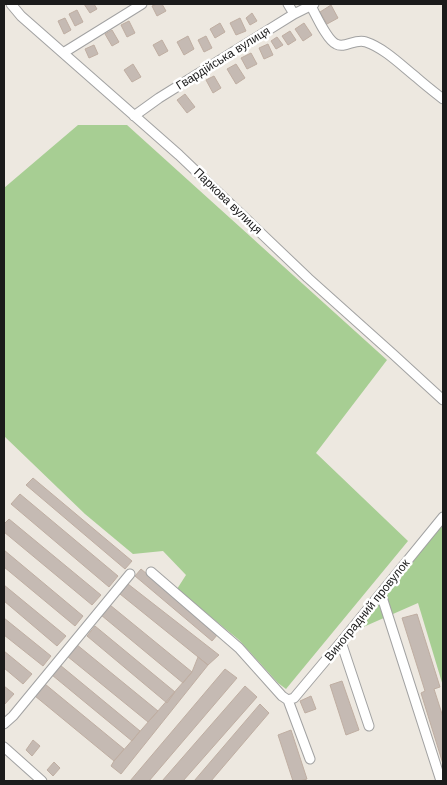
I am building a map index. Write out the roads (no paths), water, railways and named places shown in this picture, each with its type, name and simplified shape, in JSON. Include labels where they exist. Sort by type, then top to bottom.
[{"type":"street","name":"Паркова вулиця","points":[[11,4],[21,16],[186,161],[308,278],[443,400]]},
{"type":"street","points":[[63,53],[142,4]]},
{"type":"street","points":[[288,4],[294,14]]},
{"type":"street","points":[[313,5],[334,43],[343,45],[356,40],[365,41],[393,58],[443,99]]},
{"type":"street","name":"Гвардійська вулиця","points":[[134,116],[159,98],[294,14],[313,5]]},
{"type":"street","name":"Виноградний провулок","points":[[288,700],[294,698],[443,517]]},
{"type":"street","points":[[152,572],[239,648],[282,696],[288,700],[310,759]]},
{"type":"street","points":[[4,724],[19,709],[130,574]]},
{"type":"street","points":[[381,594],[442,781]]},
{"type":"street","points":[[341,642],[369,726]]},
{"type":"street","points":[[4,747],[42,781]]}]
